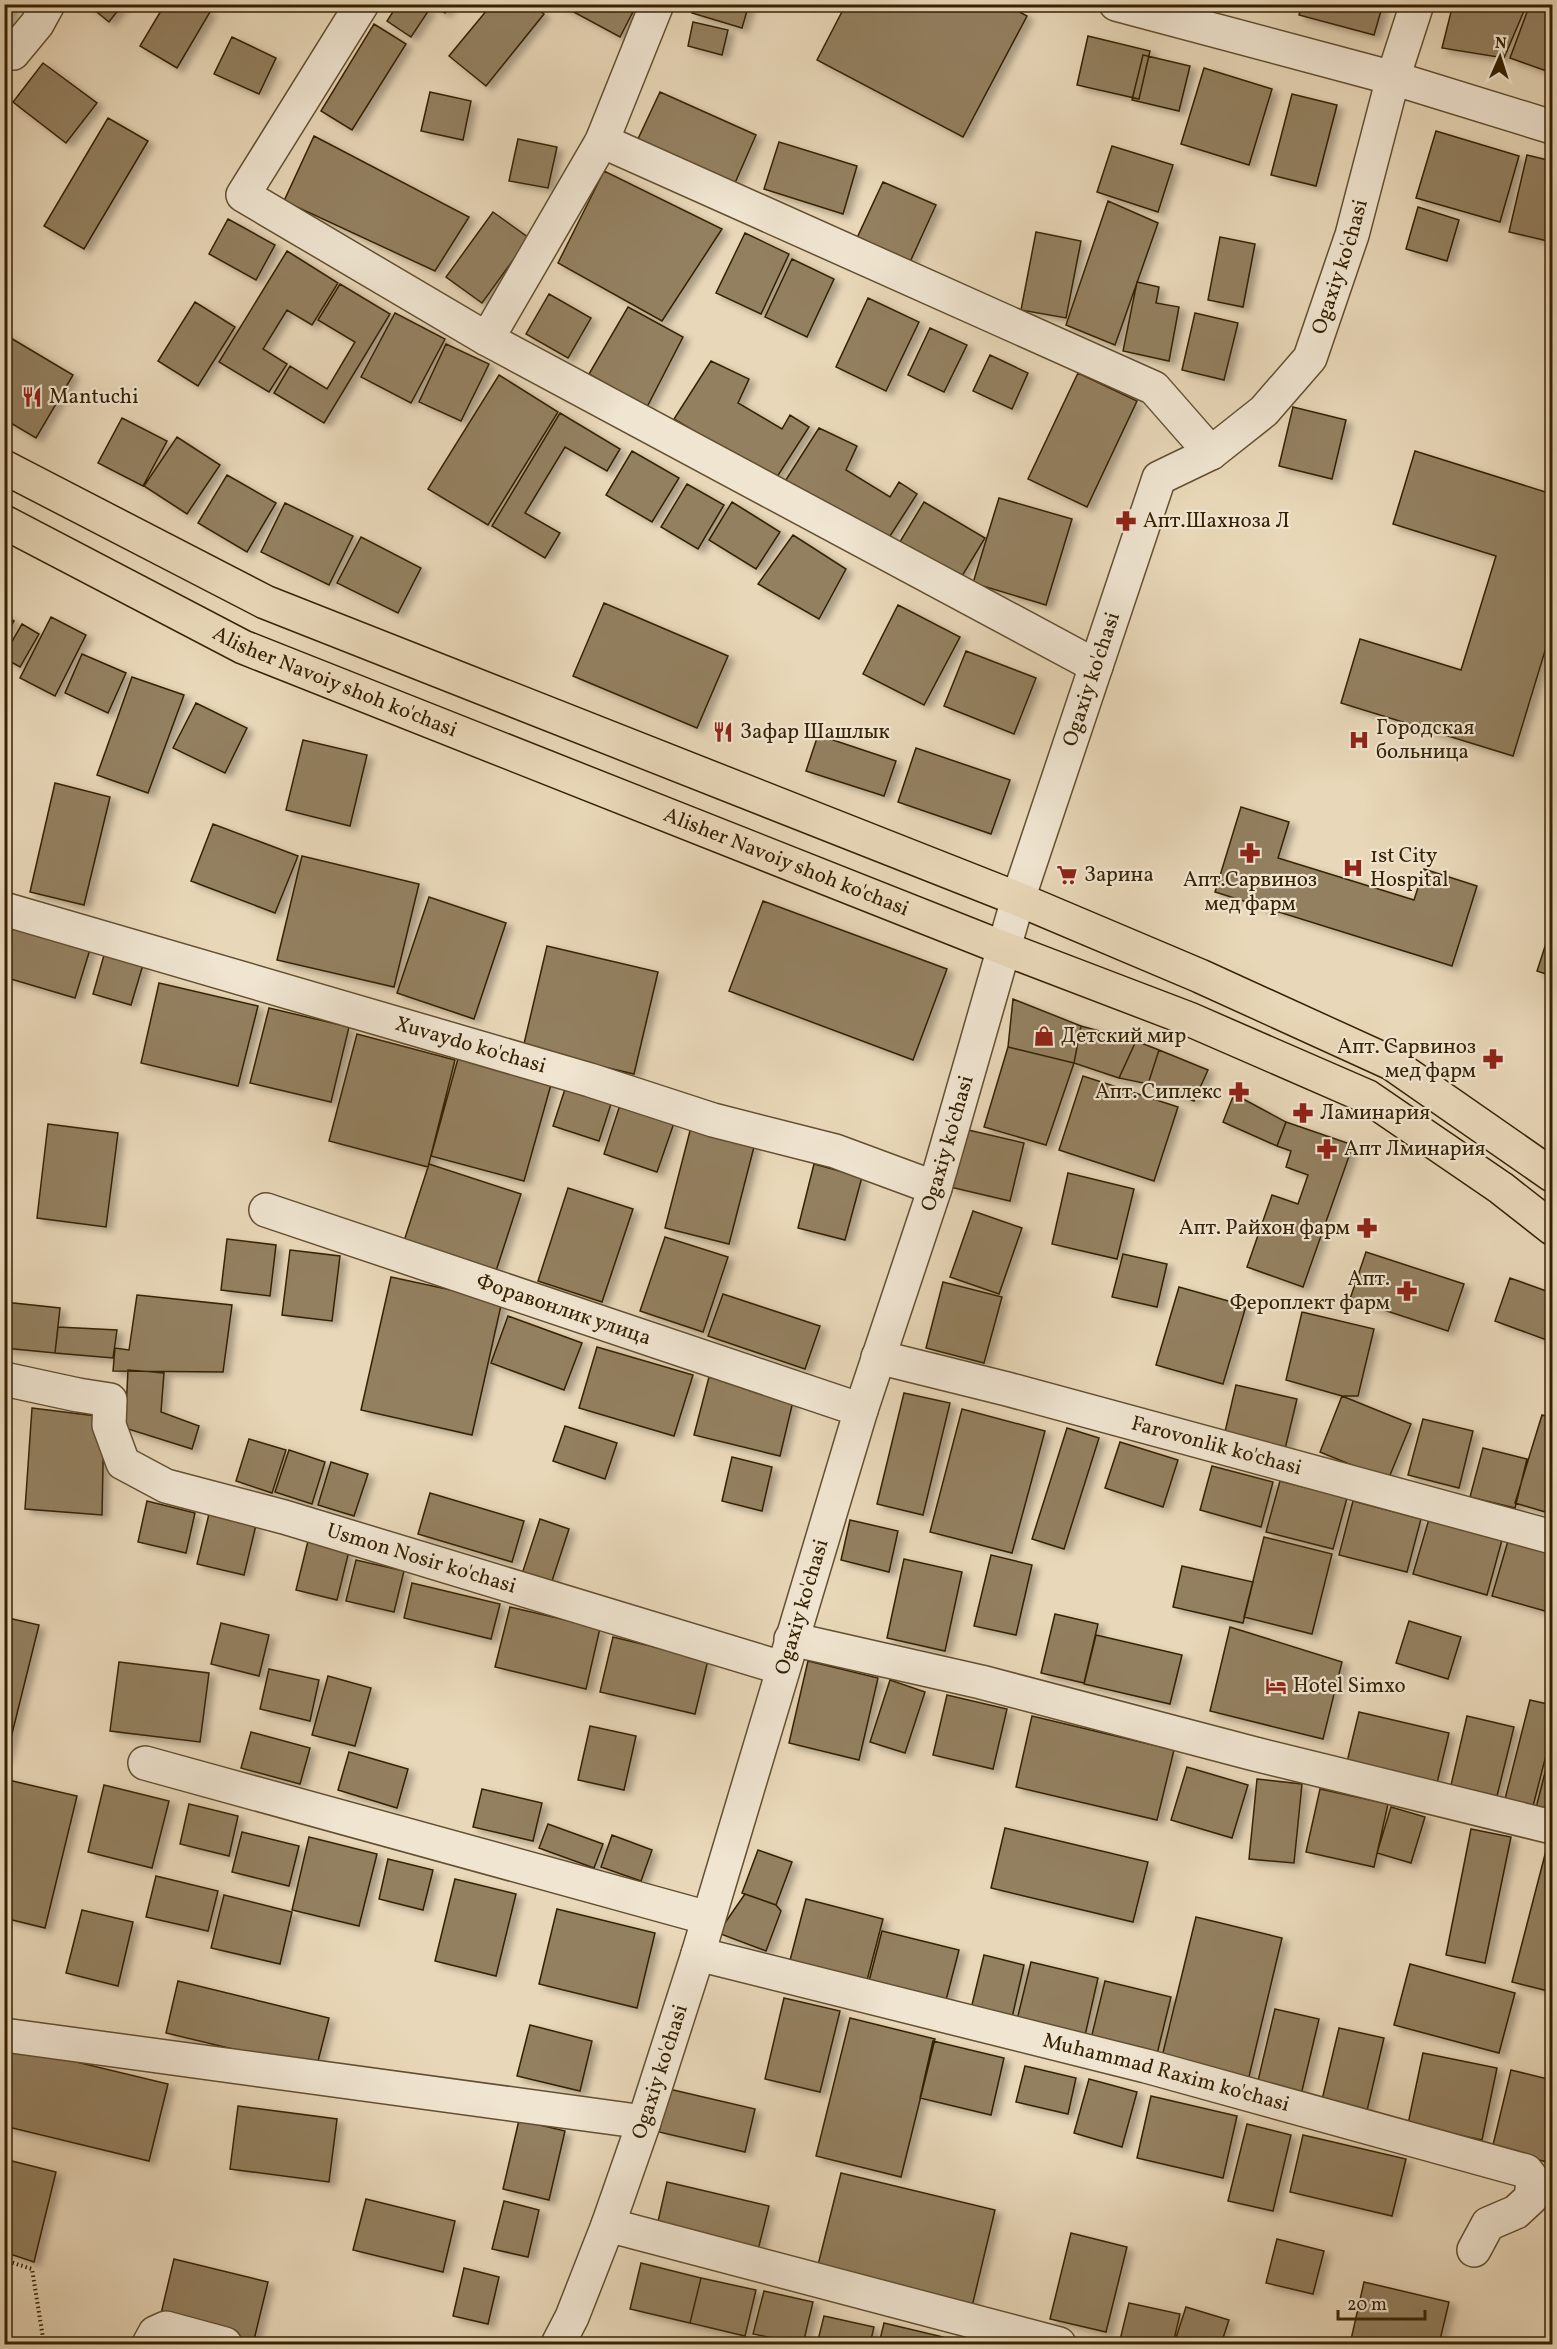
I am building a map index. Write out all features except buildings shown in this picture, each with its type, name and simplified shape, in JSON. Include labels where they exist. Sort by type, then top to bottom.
[{"type":"main road","points":[[4,467],[265,602],[1018,899],[1200,976],[1391,1063],[1552,1175]]},
{"type":"main road","name":"Alisher Navoiy shoh ko'chasi","points":[[4,522],[243,647],[1003,948],[1189,1019],[1368,1097],[1501,1188],[1552,1228]]},
{"type":"street","points":[[4,52],[13,53],[37,24],[48,4]]},
{"type":"street","points":[[362,4],[243,195],[487,339],[1096,666]]},
{"type":"street","points":[[487,339],[602,141],[657,4]]},
{"type":"street","points":[[1116,4],[1393,78],[1552,127]]},
{"type":"street","name":"Ogaxiy ko'chasi","points":[[558,2344],[572,2317],[608,2225],[644,2122],[698,1954],[861,1410],[935,1188],[1018,899],[1160,478],[1211,453],[1264,411],[1310,358],[1352,235],[1393,78],[1417,4]]},
{"type":"street","points":[[602,141],[1154,388],[1211,453]]},
{"type":"street","name":"Xuvaydo ko'chasi","points":[[4,909],[578,1076],[713,1120],[836,1150],[935,1188]]},
{"type":"street","name":"Форавонлик улица","points":[[266,1210],[861,1410]]},
{"type":"street","name":"Farovonlik ko'chasi","points":[[878,1357],[1007,1389],[1552,1537]]},
{"type":"street","name":"Usmon Nosir ko'chasi","points":[[4,1379],[110,1400],[109,1425],[123,1463],[166,1486],[787,1654],[981,1682],[1239,1750],[1552,1827]]},
{"type":"street","points":[[145,1763],[708,1918]]},
{"type":"street","name":"Muhammad Raxim ko'chasi","points":[[698,1954],[1146,2066],[1526,2171],[1533,2180],[1531,2198],[1516,2212],[1488,2224],[1474,2250]]},
{"type":"street","points":[[4,2035],[644,2122]]},
{"type":"street","points":[[608,2225],[1059,2344]]},
{"type":"street","points":[[149,2344],[155,2333],[166,2328],[225,2344]]},
{"type":"path","points":[[4,2260],[32,2269],[44,2344]]},
{"type":"place","name":"Mantuchi","points":[[32,397]]},
{"type":"place","name":"Апт.Шахноза Л","points":[[1126,521]]},
{"type":"place","name":"Зафар Шашлык","points":[[723,732]]},
{"type":"place","name":"Городская больница","points":[[1359,740]]},
{"type":"place","name":"Апт.Сарвиноз мед фарм","points":[[1250,853]]},
{"type":"place","name":"1st City Hospital","points":[[1353,868]]},
{"type":"place","name":"Зарина","points":[[1067,875]]},
{"type":"place","name":"Детский мир","points":[[1044,1036]]},
{"type":"place","name":"Апт. Сарвиноз мед фарм","points":[[1493,1059]]},
{"type":"place","name":"Апт. Сиплекс","points":[[1239,1092]]},
{"type":"place","name":"Ламинария","points":[[1303,1113]]},
{"type":"place","name":"Апт Лминария","points":[[1327,1149]]},
{"type":"place","name":"Апт. Райхон фарм","points":[[1367,1228]]},
{"type":"place","name":"Апт. Фероплект фарм","points":[[1407,1291]]},
{"type":"place","name":"Hotel Simxo","points":[[1276,1686]]}]
